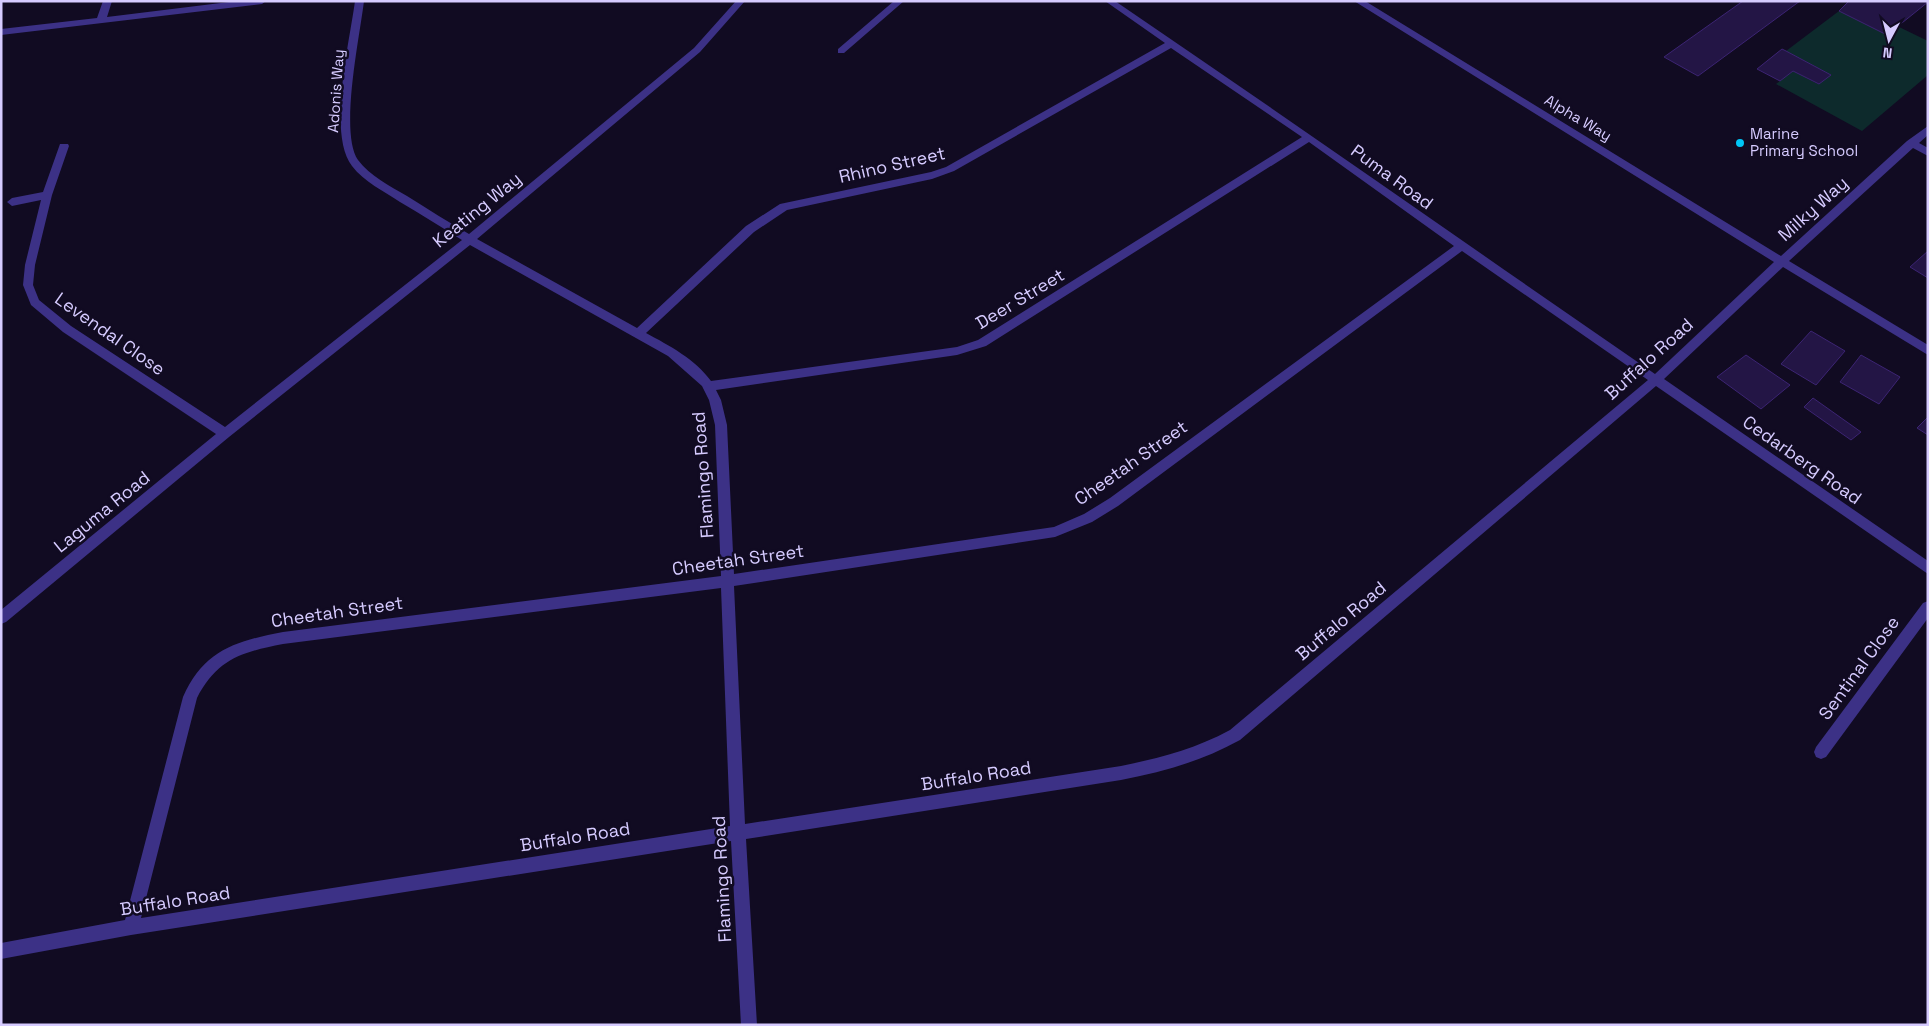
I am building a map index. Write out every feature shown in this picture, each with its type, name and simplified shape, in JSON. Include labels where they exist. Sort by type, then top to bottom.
[{"type":"street","points":[[101,20],[108,1]]},
{"type":"street","points":[[1,32],[262,1]]},
{"type":"street","name":"Adonis Way","points":[[360,1],[346,105],[346,130],[351,157],[364,173],[469,240]]},
{"type":"street","name":"Keating Way","points":[[225,434],[469,240],[697,50],[740,1]]},
{"type":"street","points":[[841,51],[900,1]]},
{"type":"street","name":"Puma Road","points":[[1109,1],[1310,137],[1462,246],[1656,380]]},
{"type":"street","name":"Alpha Way","points":[[1358,1],[1782,261]]},
{"type":"street","name":"Rhino Street","points":[[638,334],[750,229],[784,207],[932,175],[950,169],[1171,44]]},
{"type":"street","name":"Milky Way","points":[[1928,128],[1782,261],[1928,351]]},
{"type":"street","name":"Deer Street","points":[[710,386],[957,351],[982,343],[1310,137]]},
{"type":"street","points":[[1911,144],[1928,153]]},
{"type":"street","name":"Levendal Close","points":[[64,146],[47,195],[30,265],[28,285],[35,302],[67,329],[225,434]]},
{"type":"street","points":[[12,202],[47,195]]},
{"type":"street","name":"Flamingo Road","points":[[469,240],[672,353],[694,370],[710,386],[718,403],[721,425],[738,831],[749,1025]]},
{"type":"street","name":"Cheetah Street","points":[[132,926],[190,697],[196,683],[207,669],[227,654],[254,643],[283,638],[728,581],[1055,532],[1088,518],[1114,502],[1462,246]]},
{"type":"street","name":"Buffalo Road","points":[[1,951],[132,926],[1176,763],[1209,750],[1235,735],[1656,380],[1782,261]]},
{"type":"street","name":"Cedarberg Road","points":[[1656,380],[1928,568]]},
{"type":"street","name":"Laguma Road","points":[[1,618],[225,434]]},
{"type":"street","name":"Sentinal Close","points":[[1821,752],[1928,607]]},
{"type":"green space","points":[[1839,11],[1887,35],[1897,26],[1928,41],[1928,75],[1862,131],[1776,84],[1793,71],[1818,84],[1831,75],[1786,51]]},
{"type":"building","points":[[1743,1],[1800,1],[1698,76],[1664,57]]},
{"type":"building","points":[[1849,1],[1928,2],[1887,35],[1839,11]]},
{"type":"building","points":[[1782,49],[1831,75],[1819,84],[1793,71],[1780,81],[1757,69]]},
{"type":"building","points":[[1928,251],[1928,278],[1910,267]]},
{"type":"building","points":[[1811,331],[1845,351],[1816,385],[1781,364]]},
{"type":"building","points":[[1746,355],[1790,385],[1761,409],[1717,377]]},
{"type":"building","points":[[1861,355],[1900,377],[1879,404],[1840,382]]},
{"type":"building","points":[[1813,398],[1861,432],[1851,440],[1804,407]]},
{"type":"building","points":[[1928,417],[1928,435],[1917,428]]},
{"type":"place","name":"Marine Primary School","points":[[1740,143]]}]
